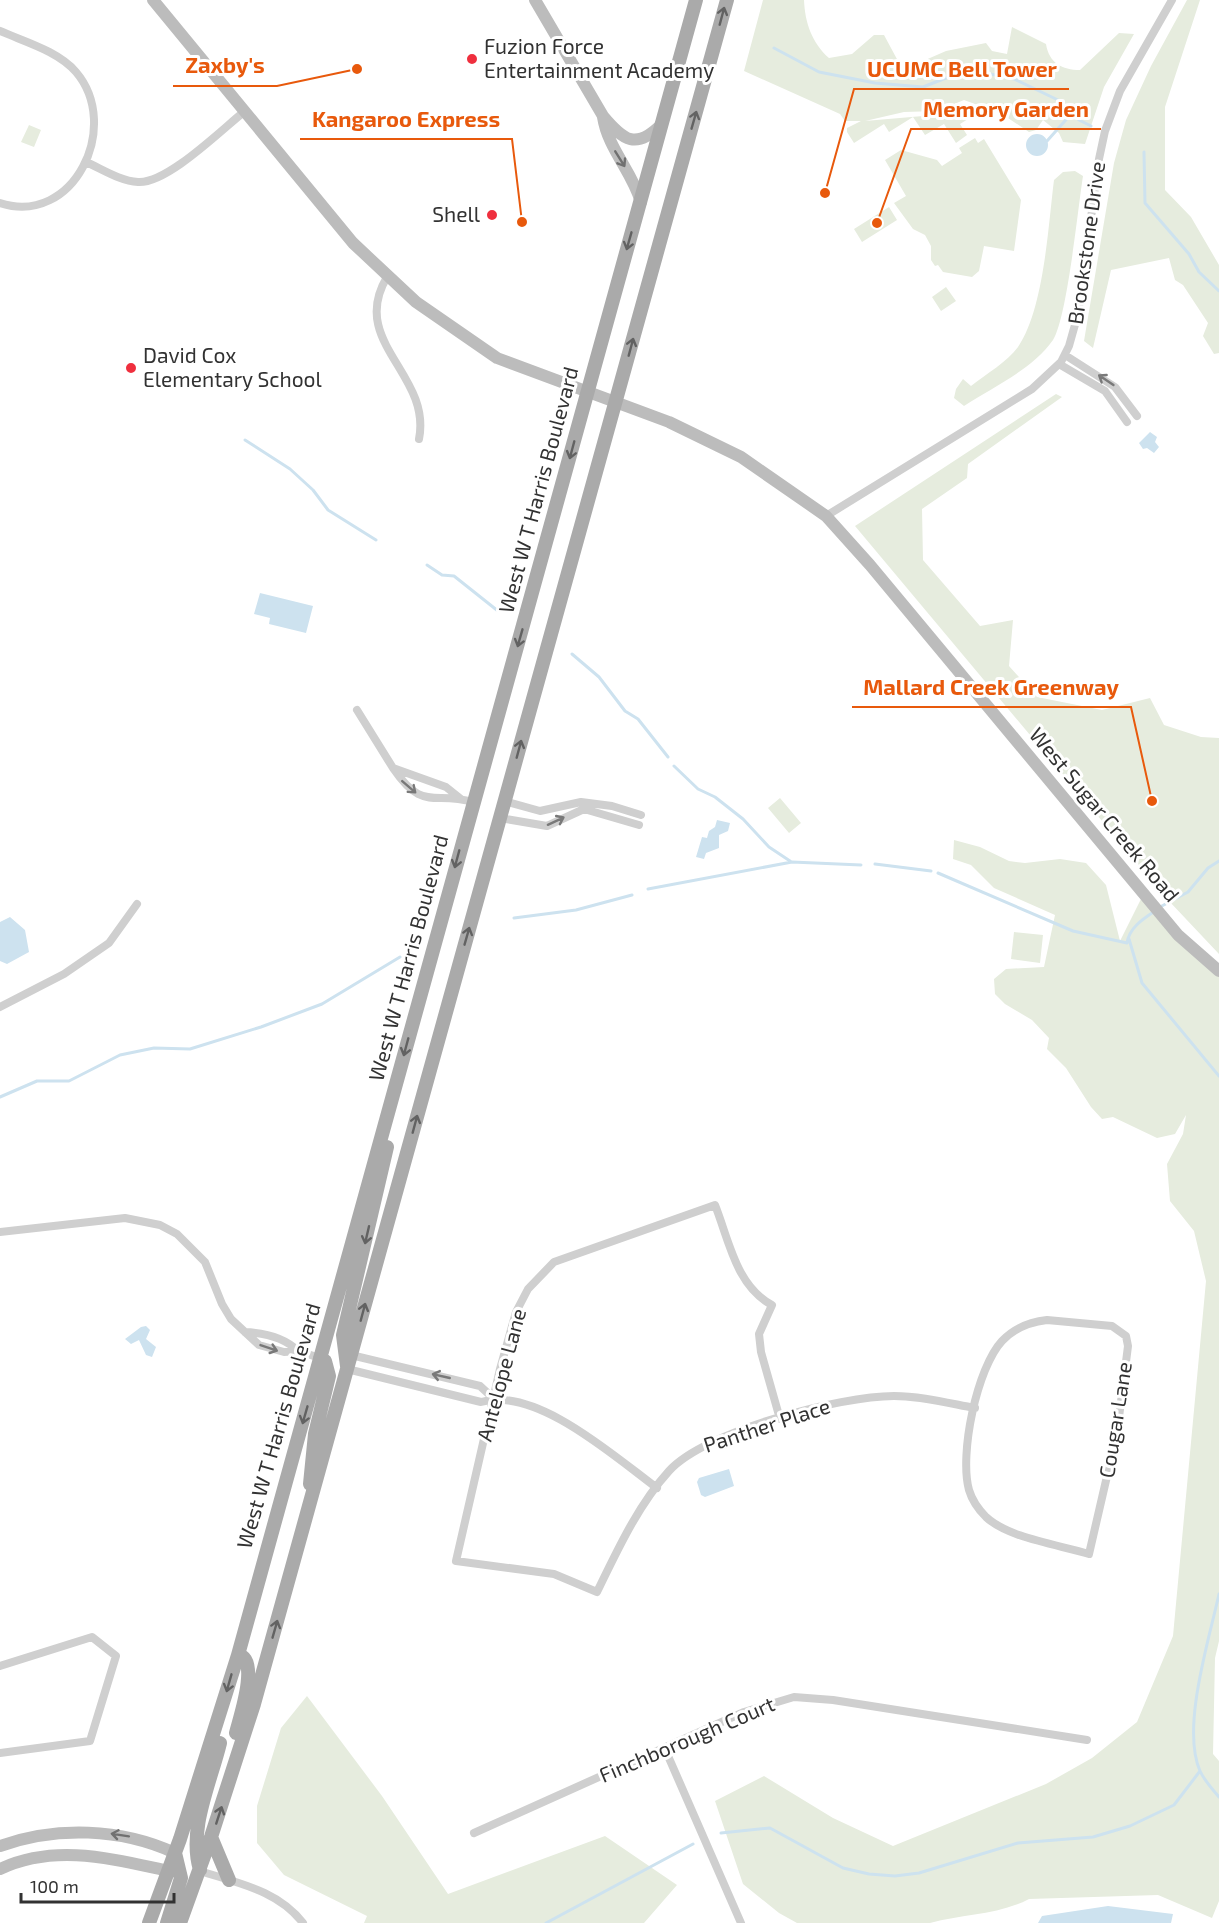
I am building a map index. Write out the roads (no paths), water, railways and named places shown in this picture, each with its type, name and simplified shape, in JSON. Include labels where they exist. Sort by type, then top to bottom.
[{"type":"main road","name":"West Sugar Creek Road","points":[[153,0],[353,243],[387,277],[437,318],[487,352],[695,433],[741,457],[826,516],[870,565],[1178,935],[1219,971]]},
{"type":"main road","points":[[535,0],[603,116],[622,137],[630,140],[647,138],[662,124]]},
{"type":"main road","name":"West W T Harris Boulevard","points":[[149,1923],[169,1871],[238,1655],[393,1095],[467,801],[588,393],[696,0]]},
{"type":"main road","points":[[180,1923],[228,1788],[309,1507],[727,0]]},
{"type":"main road","points":[[603,116],[606,135],[632,177],[640,202]]},
{"type":"main road","points":[[349,1362],[343,1335],[386,1153],[393,1095]]},
{"type":"main road","points":[[309,1507],[315,1434],[329,1376],[329,1369],[320,1358]]},
{"type":"main road","points":[[228,1788],[230,1760],[248,1676],[248,1663],[243,1656],[238,1655]]},
{"type":"main road","points":[[200,1871],[195,1847],[221,1738],[217,1724]]},
{"type":"main road","points":[[0,1846],[29,1838],[87,1832],[138,1839],[175,1852],[181,1878],[167,1923]]},
{"type":"main road","points":[[211,1837],[229,1880]]},
{"type":"main road","points":[[0,1869],[52,1855],[77,1855],[101,1856],[169,1871]]},
{"type":"street","name":"Brookstone Drive","points":[[826,516],[1032,389],[1059,364],[1065,355],[1077,322],[1099,159],[1105,131],[1120,91],[1172,0]]},
{"type":"street","points":[[0,31],[63,60],[83,81],[89,92],[95,129],[86,162],[75,181],[53,200],[25,207],[0,203]]},
{"type":"street","points":[[86,162],[130,181],[150,180],[175,167],[244,111]]},
{"type":"street","points":[[387,277],[377,298],[380,333],[384,345],[411,385],[421,421],[419,439]]},
{"type":"street","points":[[1065,355],[1115,387],[1137,416]]},
{"type":"street","points":[[1059,364],[1105,391],[1127,422]]},
{"type":"street","points":[[357,710],[406,787],[413,792],[440,800],[467,801]]},
{"type":"street","points":[[393,768],[447,787],[467,801]]},
{"type":"street","points":[[504,801],[540,812],[581,802],[641,814]]},
{"type":"street","points":[[500,818],[548,825],[584,809],[639,825]]},
{"type":"street","points":[[0,1007],[64,974],[109,943],[137,904]]},
{"type":"street","name":"Antelope Lane","points":[[597,1592],[554,1574],[456,1561],[493,1398],[516,1312],[528,1289],[554,1262],[715,1205],[741,1275],[754,1294],[772,1305],[759,1334],[760,1352],[780,1419]]},
{"type":"street","points":[[0,1232],[125,1218],[160,1225],[183,1239],[205,1262],[222,1304],[245,1332],[264,1347],[284,1352],[298,1351],[320,1358]]},
{"type":"street","name":"Cougar Lane","points":[[1047,1320],[1099,1323],[1112,1326],[1126,1336],[1128,1346],[1118,1433],[1089,1554],[1017,1534],[993,1522],[981,1512],[969,1492],[967,1477],[968,1442],[975,1408],[983,1372],[993,1352],[1003,1340],[1029,1323],[1047,1320]]},
{"type":"street","points":[[349,1362],[481,1402],[493,1398]]},
{"type":"street","points":[[349,1362],[480,1386],[493,1398],[543,1411],[566,1421],[657,1488]]},
{"type":"street","name":"Panther Place","points":[[597,1592],[618,1549],[657,1488],[669,1471],[698,1448],[780,1419],[868,1397],[922,1398],[975,1408]]},
{"type":"street","points":[[0,1666],[92,1637],[116,1656],[90,1741],[0,1754]]},
{"type":"street","name":"Finchborough Court","points":[[474,1833],[744,1712],[794,1697],[833,1700],[1087,1740]]},
{"type":"street","points":[[665,1749],[741,1923]]},
{"type":"street","points":[[200,1871],[254,1887],[273,1897],[303,1923]]},
{"type":"water","points":[[1037,134],[1045,137],[1048,145],[1045,153],[1037,156],[1029,153],[1026,145],[1029,137]]},
{"type":"water","points":[[1150,432],[1157,437],[1155,442],[1159,447],[1154,453],[1147,448],[1143,449],[1139,443]]},
{"type":"water","points":[[260,593],[313,606],[306,633],[269,624],[270,618],[254,614]]},
{"type":"water","points":[[717,820],[730,823],[728,831],[719,835],[719,848],[706,853],[704,859],[696,857],[702,837],[707,838]]},
{"type":"water","points":[[10,917],[25,930],[29,952],[7,964],[0,961],[0,922]]},
{"type":"water","points":[[146,1326],[150,1330],[146,1339],[156,1347],[152,1357],[146,1355],[139,1340],[131,1344],[125,1339]]},
{"type":"water","points":[[729,1469],[734,1486],[705,1497],[701,1495],[697,1482],[699,1478]]},
{"type":"water","points":[[1108,1906],[1173,1914],[1171,1923],[1038,1923],[1042,1916]]},
{"type":"waterway","points":[[774,48],[819,72],[875,83],[923,87],[951,76],[976,71],[1014,79],[1058,100],[1079,120],[1091,126]]},
{"type":"waterway","points":[[1047,141],[1072,113]]},
{"type":"waterway","points":[[1144,152],[1145,203],[1189,254],[1199,272],[1219,291]]},
{"type":"waterway","points":[[245,440],[290,469],[313,490],[328,510],[376,540]]},
{"type":"waterway","points":[[427,565],[442,575],[454,576],[498,611]]},
{"type":"waterway","points":[[572,654],[599,677],[625,711],[638,719],[668,757]]},
{"type":"waterway","points":[[674,766],[698,789],[715,797],[743,819],[769,847],[790,861]]},
{"type":"waterway","points":[[1160,907],[1188,892],[1208,868],[1219,861]]},
{"type":"waterway","points":[[648,889],[792,862],[861,865]]},
{"type":"waterway","points":[[875,864],[931,871]]},
{"type":"waterway","points":[[938,873],[1073,931],[1127,943],[1134,928],[1155,911]]},
{"type":"waterway","points":[[514,918],[576,910],[632,895]]},
{"type":"waterway","points":[[1129,939],[1142,983],[1219,1076]]},
{"type":"waterway","points":[[0,1097],[37,1081],[69,1081],[120,1055],[154,1048],[190,1049],[261,1027],[322,1004],[400,957]]},
{"type":"waterway","points":[[1219,1594],[1199,1684],[1194,1732],[1195,1753],[1200,1771],[1219,1797]]},
{"type":"waterway","points":[[721,1833],[770,1828],[843,1868],[869,1874],[895,1876],[919,1873],[1018,1843],[1093,1837],[1130,1826],[1174,1805],[1200,1771]]},
{"type":"waterway","points":[[546,1923],[693,1844]]},
{"type":"place","name":"Fuzion Force Entertainment Academy","points":[[472,59]]},
{"type":"place","name":"Zaxby's","points":[[357,69]]},
{"type":"place","name":"UCUMC Bell Tower","points":[[825,193]]},
{"type":"place","name":"Shell","points":[[492,215]]},
{"type":"place","name":"Kangaroo Express","points":[[522,222]]},
{"type":"place","name":"Memory Garden","points":[[877,223]]},
{"type":"place","name":"David Cox Elementary School","points":[[131,368]]},
{"type":"place","name":"Mallard Creek Greenway","points":[[1152,801]]}]
